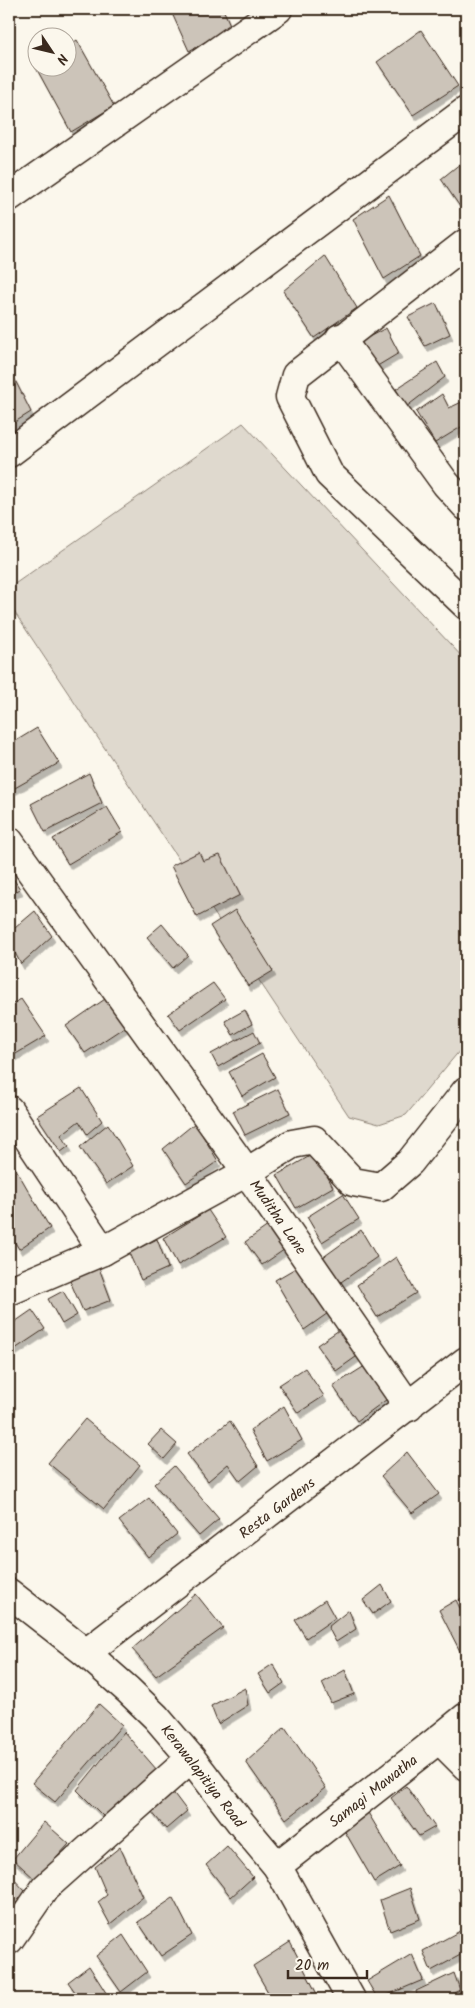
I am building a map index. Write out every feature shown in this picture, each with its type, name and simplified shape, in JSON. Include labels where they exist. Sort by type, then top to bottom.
[{"type":"street","points":[[9,197],[278,9]]},
{"type":"street","points":[[9,453],[466,111]]},
{"type":"street","points":[[466,243],[340,338],[296,375],[290,397],[329,474],[466,605]]},
{"type":"street","points":[[340,338],[446,484],[466,506]]},
{"type":"street","points":[[9,841],[248,1172],[292,1144],[314,1140],[353,1182],[381,1187],[410,1162],[466,1091]]},
{"type":"street","points":[[9,1110],[103,1251]]},
{"type":"street","name":"Muditha Lane","points":[[9,1291],[103,1251],[248,1172],[409,1407]]},
{"type":"street","name":"Resta Gardens","points":[[86,1653],[409,1407],[466,1361]]},
{"type":"street","name":"Kerawalapitiya Road","points":[[9,1593],[86,1653],[156,1717],[191,1758],[240,1823],[277,1866],[345,1997]]},
{"type":"street","name":"Samagi Mawatha","points":[[277,1866],[466,1717]]},
{"type":"street","points":[[439,1739],[466,1766]]},
{"type":"street","points":[[9,1940],[45,1888],[191,1758]]},
{"type":"shaded area","points":[[243,423],[466,661],[466,1043],[406,1115],[379,1124],[349,1116],[9,604],[9,588]]},
{"type":"building","points":[[170,9],[223,9],[231,27],[189,51]]},
{"type":"building","points":[[421,30],[458,86],[413,115],[377,62]]},
{"type":"building","points":[[78,42],[114,106],[71,132],[42,78],[78,78]]},
{"type":"building","points":[[466,159],[466,213],[465,214],[441,179]]},
{"type":"building","points":[[389,195],[420,256],[384,279],[353,219]]},
{"type":"building","points":[[325,256],[357,308],[314,338],[283,291]]},
{"type":"building","points":[[436,303],[450,334],[425,346],[408,317]]},
{"type":"building","points":[[386,328],[399,353],[374,368],[361,341]]},
{"type":"building","points":[[437,362],[445,377],[406,407],[396,389]]},
{"type":"building","points":[[14,378],[31,412],[10,425],[9,381]]},
{"type":"building","points":[[442,394],[449,408],[466,400],[466,424],[435,443],[416,412]]},
{"type":"building","points":[[37,728],[59,763],[13,789],[9,782],[9,745]]},
{"type":"building","points":[[89,773],[102,803],[45,832],[31,804]]},
{"type":"building","points":[[107,807],[122,832],[68,864],[53,839]]},
{"type":"building","points":[[199,852],[203,861],[220,855],[240,895],[197,917],[171,866]]},
{"type":"building","points":[[9,872],[20,889],[9,896]]},
{"type":"building","points":[[235,910],[273,971],[248,986],[210,926]]},
{"type":"building","points":[[35,911],[52,936],[21,964],[9,942],[9,933]]},
{"type":"building","points":[[162,924],[188,955],[173,968],[147,937]]},
{"type":"building","points":[[213,983],[225,999],[180,1030],[168,1014]]},
{"type":"building","points":[[108,997],[129,1024],[85,1053],[66,1026]]},
{"type":"building","points":[[21,999],[46,1036],[9,1058],[9,1006]]},
{"type":"building","points":[[245,1010],[252,1024],[233,1035],[225,1021]]},
{"type":"building","points":[[254,1031],[260,1043],[218,1067],[211,1054]]},
{"type":"building","points":[[262,1054],[275,1077],[242,1096],[229,1072]]},
{"type":"building","points":[[81,1088],[102,1121],[87,1134],[79,1121],[61,1135],[69,1146],[61,1152],[37,1116]]},
{"type":"building","points":[[278,1089],[290,1113],[245,1135],[233,1111]]},
{"type":"building","points":[[195,1123],[218,1161],[186,1183],[163,1149]]},
{"type":"building","points":[[108,1124],[133,1166],[106,1184],[80,1147]]},
{"type":"building","points":[[315,1153],[333,1187],[296,1208],[277,1175]]},
{"type":"building","points":[[9,1157],[50,1228],[19,1249],[9,1233]]},
{"type":"building","points":[[343,1194],[359,1219],[322,1242],[307,1217]]},
{"type":"building","points":[[208,1210],[226,1237],[178,1265],[163,1238]]},
{"type":"building","points":[[275,1221],[291,1245],[262,1265],[245,1242]]},
{"type":"building","points":[[361,1230],[377,1257],[338,1284],[322,1258]]},
{"type":"building","points":[[157,1239],[168,1268],[141,1280],[129,1253]]},
{"type":"building","points":[[396,1257],[416,1293],[377,1317],[357,1285]]},
{"type":"building","points":[[306,1262],[331,1311],[304,1330],[275,1280]]},
{"type":"building","points":[[99,1268],[111,1300],[83,1311],[70,1281]]},
{"type":"building","points":[[63,1291],[77,1315],[62,1324],[48,1299]]},
{"type":"building","points":[[32,1310],[45,1329],[9,1353],[9,1326]]},
{"type":"building","points":[[345,1326],[363,1352],[336,1371],[317,1345]]},
{"type":"building","points":[[368,1364],[390,1397],[357,1421],[333,1386]]},
{"type":"building","points":[[305,1368],[324,1396],[298,1413],[279,1385]]},
{"type":"building","points":[[284,1406],[302,1440],[267,1461],[250,1430]]},
{"type":"building","points":[[85,1419],[140,1465],[104,1509],[48,1463]]},
{"type":"building","points":[[230,1421],[258,1466],[240,1481],[228,1464],[208,1481],[187,1454]]},
{"type":"building","points":[[161,1430],[177,1444],[164,1459],[148,1444]]},
{"type":"building","points":[[407,1452],[439,1494],[412,1513],[381,1476]]},
{"type":"building","points":[[174,1466],[219,1519],[199,1536],[154,1484]]},
{"type":"building","points":[[149,1498],[177,1534],[148,1557],[119,1521]]},
{"type":"building","points":[[382,1585],[391,1601],[373,1614],[363,1600]]},
{"type":"building","points":[[196,1594],[223,1628],[156,1676],[132,1649]]},
{"type":"building","points":[[466,1594],[466,1613],[459,1600]]},
{"type":"building","points":[[325,1600],[335,1618],[306,1638],[295,1620]]},
{"type":"building","points":[[456,1600],[466,1620],[466,1663],[439,1610]]},
{"type":"building","points":[[349,1610],[356,1629],[336,1642],[328,1627]]},
{"type":"building","points":[[273,1664],[284,1683],[270,1693],[258,1674]]},
{"type":"building","points":[[345,1670],[354,1694],[331,1703],[322,1683]]},
{"type":"building","points":[[245,1688],[248,1705],[218,1724],[211,1706]]},
{"type":"building","points":[[99,1704],[122,1725],[55,1802],[32,1783]]},
{"type":"building","points":[[285,1727],[326,1788],[286,1819],[246,1762]]},
{"type":"building","points":[[124,1732],[157,1770],[106,1819],[77,1790]]},
{"type":"building","points":[[406,1786],[435,1827],[419,1836],[391,1798]]},
{"type":"building","points":[[172,1791],[187,1811],[166,1829],[151,1811]]},
{"type":"building","points":[[364,1806],[400,1866],[374,1882],[340,1823]]},
{"type":"building","points":[[44,1822],[69,1844],[36,1880],[13,1859]]},
{"type":"building","points":[[227,1846],[253,1877],[231,1897],[206,1865]]},
{"type":"building","points":[[120,1847],[143,1897],[110,1924],[98,1902],[107,1895],[95,1867]]},
{"type":"building","points":[[9,1874],[26,1892],[9,1911]]},
{"type":"building","points":[[466,1883],[466,1905],[458,1888]]},
{"type":"building","points":[[410,1888],[420,1919],[390,1931],[380,1900]]},
{"type":"building","points":[[173,1898],[192,1935],[161,1956],[138,1922]]},
{"type":"building","points":[[460,1931],[466,1952],[431,1971],[423,1951]]},
{"type":"building","points":[[123,1935],[147,1972],[121,1992],[96,1956]]},
{"type":"building","points":[[290,1942],[318,1996],[314,1999],[272,1999],[253,1966]]},
{"type":"building","points":[[412,1954],[423,1980],[378,1999],[367,1981]]},
{"type":"building","points":[[89,1966],[110,1999],[80,1999],[68,1982]]},
{"type":"building","points":[[454,1973],[460,1990],[441,1999],[418,1999],[416,1991]]}]
